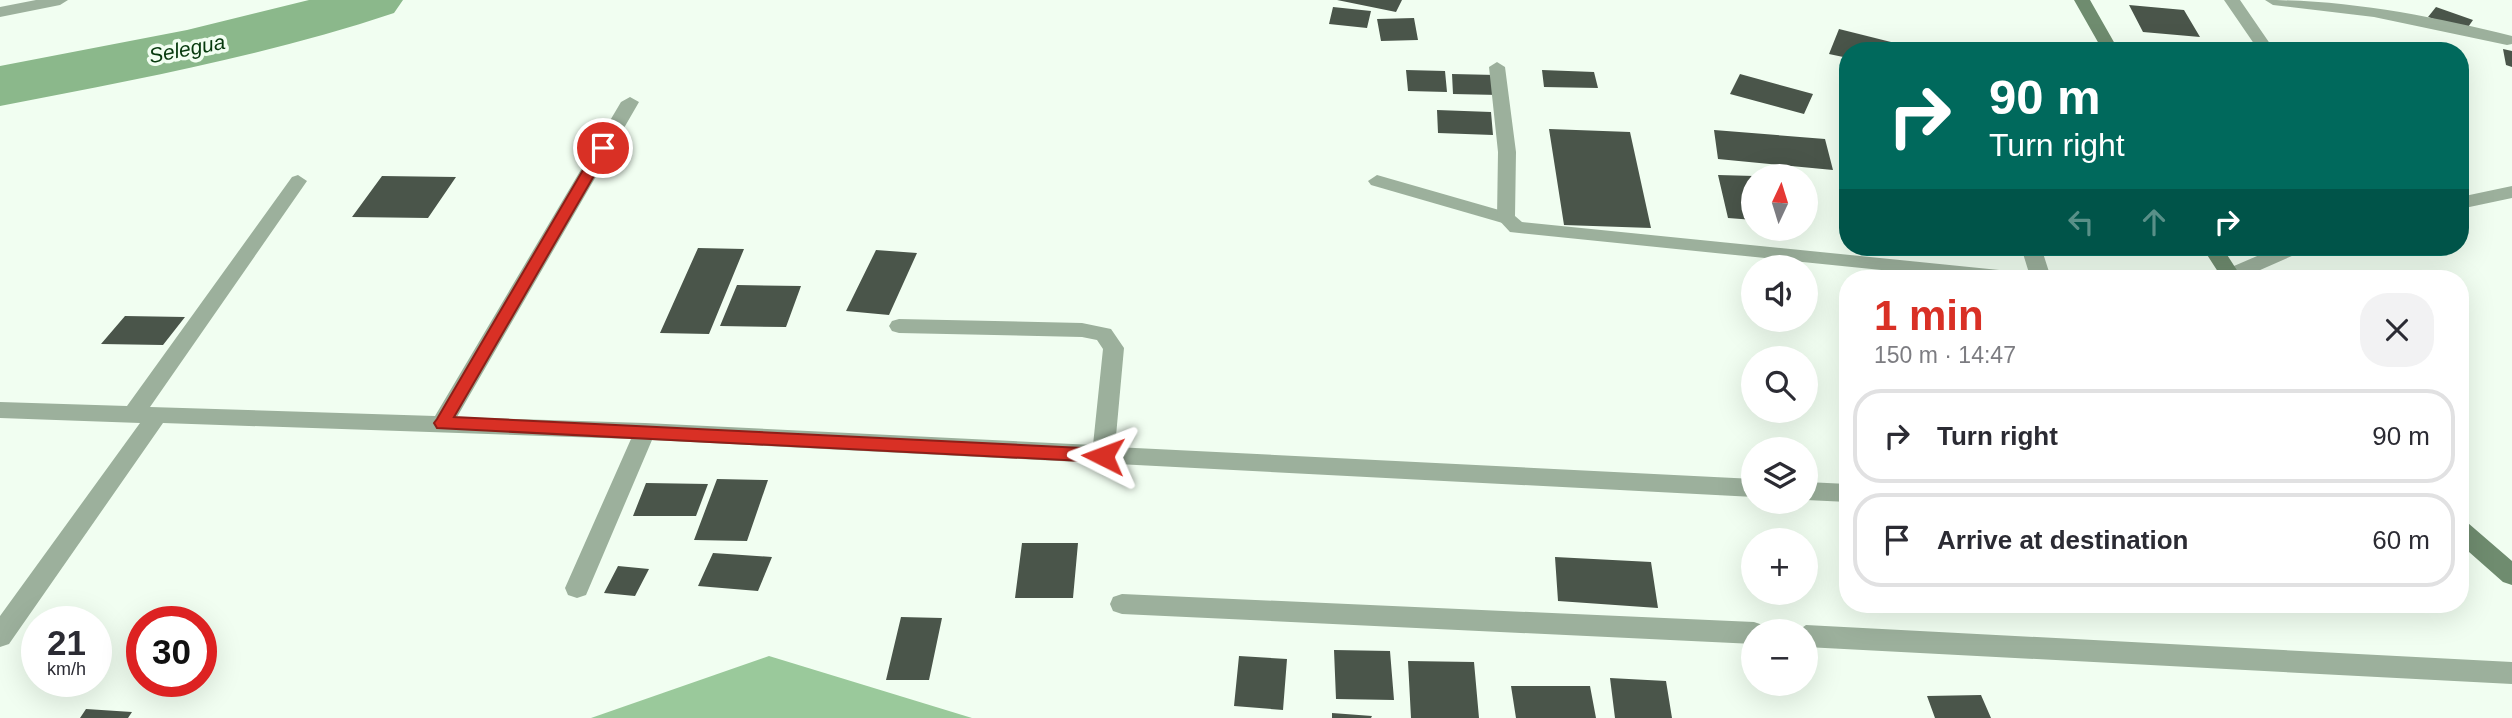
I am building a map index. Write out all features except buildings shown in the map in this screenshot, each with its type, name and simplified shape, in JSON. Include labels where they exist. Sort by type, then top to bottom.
[{"type":"street","points":[[0,12],[60,0]]},
{"type":"street","points":[[2082,0],[2106,42]]},
{"type":"street","points":[[2232,0],[2261,42]]},
{"type":"street","points":[[2273,0],[2374,12],[2507,40]]},
{"type":"street","points":[[2374,12],[2388,0]]},
{"type":"street","points":[[1497,67],[1507,152],[1506,218]]},
{"type":"street","points":[[442,423],[630,102]]},
{"type":"street","points":[[133,414],[298,181]]},
{"type":"street","points":[[1377,181],[1506,218],[1517,228],[1944,270]]},
{"type":"street","points":[[2469,201],[2512,192]]},
{"type":"street","points":[[2246,270],[2275,256]]},
{"type":"street","points":[[899,326],[1082,330],[1104,334],[1114,348],[1103,456]]},
{"type":"street","points":[[0,410],[645,431],[1741,487]]},
{"type":"street","points":[[0,636],[157,415]]},
{"type":"street","points":[[577,588],[645,431]]},
{"type":"street","points":[[1818,492],[1839,493]]},
{"type":"street","points":[[2469,538],[2512,575]]},
{"type":"street","points":[[1122,604],[1741,632]]},
{"type":"street","points":[[1818,637],[2512,673]]},
{"type":"green space","points":[[769,656],[972,718],[591,718]]},
{"type":"waterway","name":"Selegua","points":[[0,86],[234,39],[372,0]]},
{"type":"route","points":[[603,148],[442,423],[645,431],[1103,456]]}]
